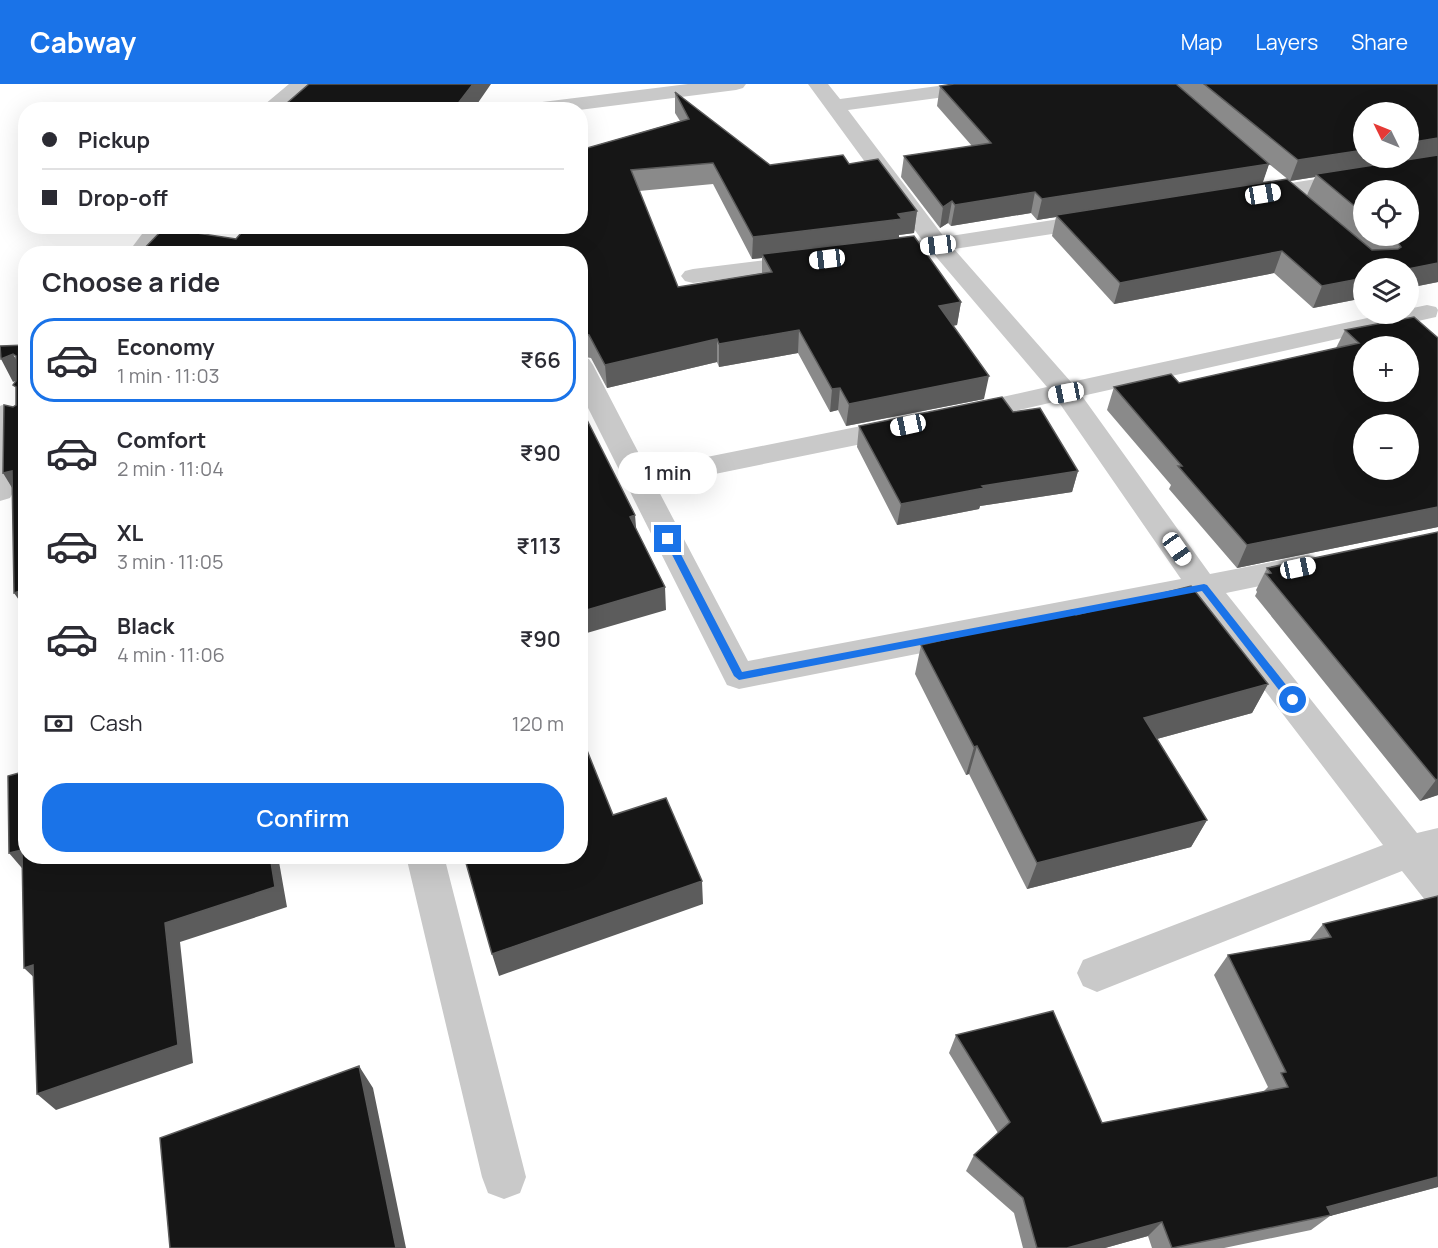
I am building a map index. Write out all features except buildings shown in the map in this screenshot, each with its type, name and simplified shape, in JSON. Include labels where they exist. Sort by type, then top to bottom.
[{"type":"street","points":[[278,102],[301,84]]},
{"type":"street","points":[[546,102],[736,84]]},
{"type":"street","points":[[827,95],[997,84]]},
{"type":"street","points":[[827,95],[938,245],[1066,393],[1204,588],[1424,848],[1438,888]]},
{"type":"street","points":[[1228,200],[1438,166]]},
{"type":"street","points":[[1268,176],[1304,206]]},
{"type":"street","points":[[903,249],[1124,216]]},
{"type":"street","points":[[145,246],[154,234]]},
{"type":"street","points":[[693,276],[833,258]]},
{"type":"street","points":[[638,480],[1066,393],[1424,310]]},
{"type":"street","points":[[588,381],[739,676],[1204,588],[1333,561]]},
{"type":"street","points":[[0,491],[15,410]]},
{"type":"street","points":[[1097,973],[1424,848]]},
{"type":"street","points":[[427,864],[504,1177]]},
{"type":"route","points":[[668,539],[739,676],[1204,588],[1293,700]]}]
